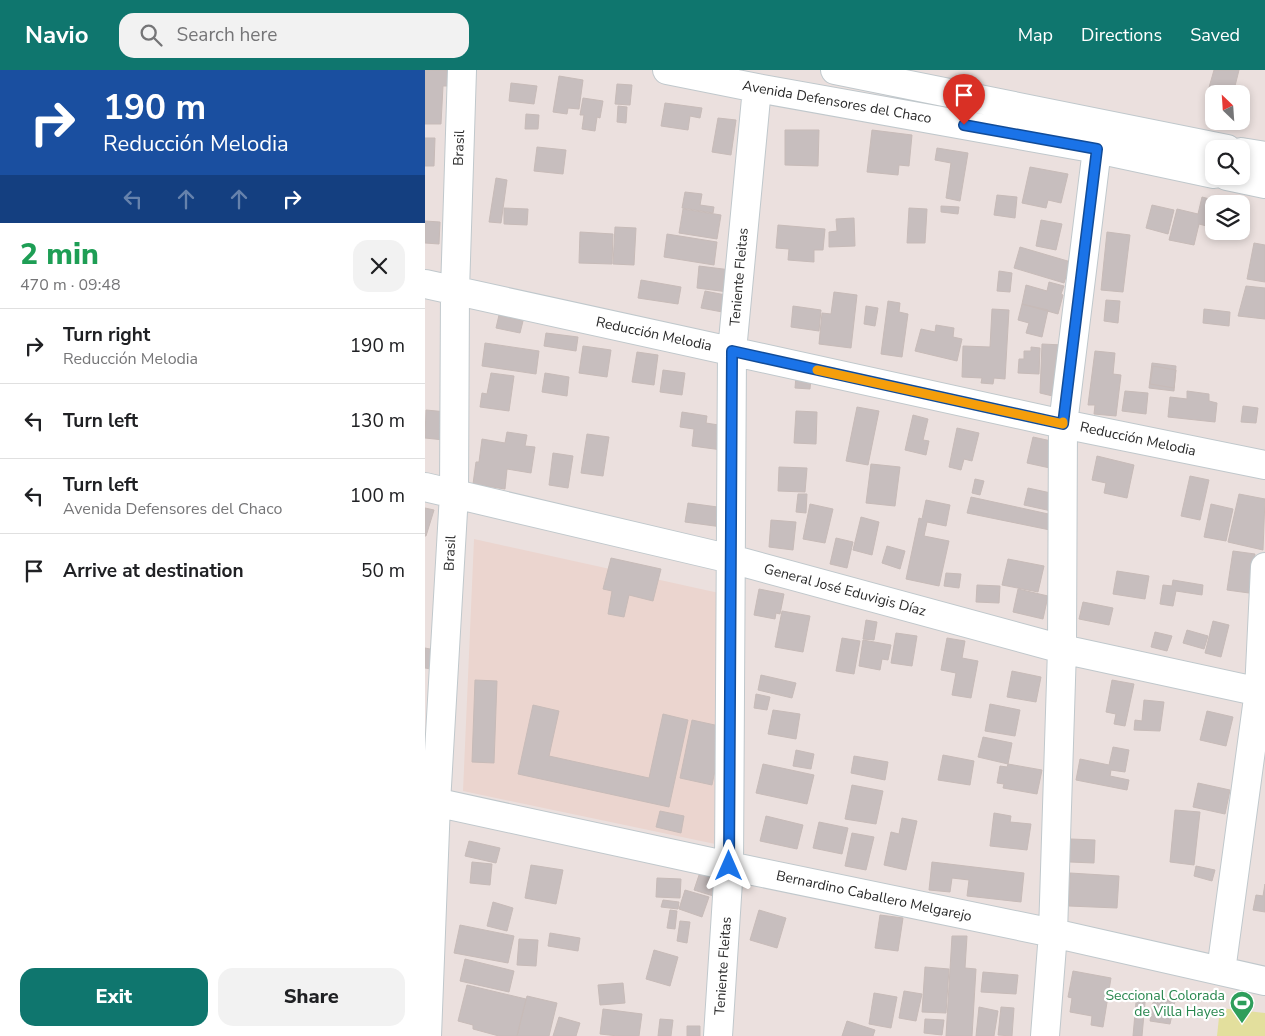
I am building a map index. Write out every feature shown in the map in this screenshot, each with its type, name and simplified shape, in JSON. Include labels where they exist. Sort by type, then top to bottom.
[{"type":"street","name":"Brasil","points":[[427,1036],[431,801],[454,494],[455,291],[462,70]]},
{"type":"street","name":"Avenida Defensores del Chaco","points":[[667,70],[1097,149],[1205,172]]},
{"type":"street","points":[[835,70],[1205,145]]},
{"type":"street","name":"Teniente Fleitas","points":[[718,1036],[729,866],[732,351],[757,88]]},
{"type":"street","points":[[1045,1036],[1053,933],[1062,649],[1063,424],[1097,149]]},
{"type":"street","points":[[1250,154],[1265,156]]},
{"type":"street","points":[[1250,181],[1265,184]]},
{"type":"street","name":"Reducción Melodia","points":[[425,284],[1063,424],[1265,465]]},
{"type":"street","name":"General José Eduvigis Díaz","points":[[425,487],[731,559],[1062,649],[1262,692]]},
{"type":"street","points":[[1221,971],[1262,692],[1265,568]]},
{"type":"street","name":"Bernardino Caballero Melgarejo","points":[[431,801],[729,866],[1053,933],[1265,981]]},
{"type":"shaded area","points":[[474,539],[719,593],[720,845],[463,791]]},
{"type":"shaded area","name":"Seccional Colorada de Villa Hayes","points":[[1220,1008],[1265,1013],[1265,1036],[1217,1036]]},
{"type":"building","points":[[425,70],[455,70],[455,86],[443,86],[441,124],[425,124]]},
{"type":"building","points":[[1214,70],[1239,70],[1235,85],[1210,85]]},
{"type":"building","points":[[559,76],[583,80],[579,109],[568,108],[567,114],[553,112]]},
{"type":"building","points":[[511,83],[537,86],[534,104],[509,101]]},
{"type":"building","points":[[617,84],[632,85],[630,105],[615,104]]},
{"type":"building","points":[[583,98],[603,101],[600,118],[597,117],[595,131],[582,129],[584,115],[580,115]]},
{"type":"building","points":[[665,103],[702,108],[700,118],[690,116],[688,130],[661,126]]},
{"type":"building","points":[[618,106],[627,107],[626,123],[617,122]]},
{"type":"building","points":[[526,114],[539,115],[538,129],[525,129]]},
{"type":"building","points":[[718,118],[736,120],[731,155],[712,152]]},
{"type":"building","points":[[785,130],[819,130],[818,166],[785,165]]},
{"type":"building","points":[[872,130],[912,135],[909,166],[899,165],[898,175],[867,172]]},
{"type":"building","points":[[425,138],[435,138],[434,166],[425,166]]},
{"type":"building","points":[[537,147],[566,150],[563,174],[534,171]]},
{"type":"building","points":[[937,148],[968,153],[960,201],[946,198],[951,163],[935,160]]},
{"type":"building","points":[[1030,167],[1068,174],[1061,203],[1048,200],[1046,208],[1022,203]]},
{"type":"building","points":[[496,178],[507,180],[501,223],[489,222]]},
{"type":"building","points":[[685,192],[702,194],[700,205],[714,207],[713,213],[682,208]]},
{"type":"building","points":[[997,195],[1017,197],[1015,218],[994,215]]},
{"type":"building","points":[[1202,197],[1205,198],[1205,226],[1199,224],[1194,245],[1169,240],[1177,209],[1198,214]]},
{"type":"building","points":[[1152,205],[1174,210],[1168,234],[1146,228]]},
{"type":"building","points":[[941,206],[959,207],[958,214],[941,212]]},
{"type":"building","points":[[504,208],[528,209],[527,225],[504,224]]},
{"type":"building","points":[[909,208],[927,209],[925,243],[907,243]]},
{"type":"building","points":[[683,209],[721,215],[717,239],[679,233]]},
{"type":"building","points":[[854,218],[855,246],[829,247],[829,232],[837,231],[836,219]]},
{"type":"building","points":[[1041,220],[1062,224],[1056,250],[1036,246]]},
{"type":"building","points":[[425,221],[440,222],[439,244],[425,243]]},
{"type":"building","points":[[778,225],[825,229],[823,250],[814,250],[814,262],[788,260],[789,249],[776,248]]},
{"type":"building","points":[[615,227],[636,228],[634,265],[613,264]]},
{"type":"building","points":[[580,232],[613,234],[612,264],[579,263]]},
{"type":"building","points":[[1107,232],[1130,235],[1123,292],[1101,290]]},
{"type":"building","points":[[667,234],[717,242],[714,265],[664,257]]},
{"type":"building","points":[[1254,243],[1265,245],[1265,282],[1247,279]]},
{"type":"building","points":[[1020,247],[1071,262],[1064,283],[1014,268]]},
{"type":"building","points":[[699,266],[739,271],[736,293],[697,288]]},
{"type":"building","points":[[999,271],[1012,273],[1010,292],[997,291]]},
{"type":"building","points":[[641,280],[681,287],[678,304],[638,298]]},
{"type":"building","points":[[1049,282],[1064,286],[1058,314],[1022,304],[1026,285],[1047,291]]},
{"type":"building","points":[[1246,286],[1265,288],[1265,319],[1238,316]]},
{"type":"building","points":[[705,291],[736,297],[733,314],[701,308]]},
{"type":"building","points":[[834,292],[857,295],[851,348],[819,344],[822,313],[831,314]]},
{"type":"building","points":[[1106,300],[1120,301],[1118,323],[1104,321]]},
{"type":"building","points":[[888,301],[900,303],[899,312],[908,314],[902,357],[881,354]]},
{"type":"building","points":[[1022,304],[1048,310],[1042,337],[1026,333],[1029,323],[1018,320]]},
{"type":"building","points":[[793,306],[821,310],[819,331],[791,327]]},
{"type":"building","points":[[866,306],[878,308],[875,326],[864,324]]},
{"type":"building","points":[[992,309],[1009,310],[1005,379],[994,378],[993,384],[981,383],[982,378],[962,377],[963,346],[990,347]]},
{"type":"building","points":[[1204,309],[1230,312],[1229,326],[1203,323]]},
{"type":"building","points":[[499,315],[523,321],[520,333],[496,328]]},
{"type":"building","points":[[936,325],[954,328],[953,337],[962,339],[957,361],[915,351],[921,329],[935,332]]},
{"type":"building","points":[[546,333],[578,337],[576,351],[544,346]]},
{"type":"building","points":[[485,343],[539,351],[536,374],[482,366]]},
{"type":"building","points":[[1042,344],[1063,345],[1061,398],[1040,393]]},
{"type":"building","points":[[583,346],[611,350],[607,377],[579,373]]},
{"type":"building","points":[[1031,347],[1040,348],[1039,374],[1018,373],[1019,359],[1024,359],[1024,351],[1031,351]]},
{"type":"building","points":[[1095,351],[1115,353],[1113,374],[1121,375],[1116,416],[1094,414],[1095,405],[1088,405]]},
{"type":"building","points":[[637,352],[658,355],[654,385],[632,382]]},
{"type":"building","points":[[1152,363],[1176,366],[1174,391],[1149,388]]},
{"type":"building","points":[[1153,366],[1176,370],[1174,388],[1150,384]]},
{"type":"building","points":[[663,370],[685,373],[682,395],[660,392]]},
{"type":"building","points":[[491,373],[514,376],[509,411],[480,407],[482,393],[487,394]]},
{"type":"building","points":[[545,373],[569,377],[567,396],[542,392]]},
{"type":"building","points":[[796,376],[811,378],[810,389],[795,388]]},
{"type":"building","points":[[1125,391],[1148,393],[1146,414],[1122,411]]},
{"type":"building","points":[[1187,391],[1209,394],[1209,401],[1217,403],[1215,422],[1168,417],[1170,397],[1187,399]]},
{"type":"building","points":[[1243,406],[1258,408],[1256,423],[1241,422]]},
{"type":"building","points":[[857,407],[879,411],[868,465],[846,461]]},
{"type":"building","points":[[426,410],[447,412],[444,440],[425,438]]},
{"type":"building","points":[[796,411],[817,412],[816,444],[794,443]]},
{"type":"building","points":[[682,412],[707,416],[706,423],[725,426],[722,450],[692,446],[694,429],[680,427]]},
{"type":"building","points":[[913,415],[928,419],[923,440],[929,441],[926,455],[905,450]]},
{"type":"building","points":[[957,428],[979,433],[972,461],[964,459],[961,470],[949,467]]},
{"type":"building","points":[[507,432],[527,435],[525,446],[535,447],[531,473],[507,469],[505,489],[473,484],[476,462],[479,462],[482,439],[505,443]]},
{"type":"building","points":[[587,434],[609,437],[603,476],[581,473]]},
{"type":"building","points":[[1033,437],[1056,442],[1050,468],[1027,463]]},
{"type":"building","points":[[553,453],[573,456],[568,488],[549,485]]},
{"type":"building","points":[[1097,456],[1134,465],[1127,498],[1104,493],[1106,483],[1092,480]]},
{"type":"building","points":[[871,464],[900,467],[895,506],[866,503]]},
{"type":"building","points":[[779,467],[807,468],[805,492],[778,491]]},
{"type":"building","points":[[1190,476],[1209,480],[1200,520],[1181,516]]},
{"type":"building","points":[[975,479],[984,481],[980,495],[972,493]]},
{"type":"building","points":[[1028,488],[1060,495],[1056,512],[1024,505]]},
{"type":"building","points":[[798,494],[807,494],[806,513],[796,512]]},
{"type":"building","points":[[1239,494],[1265,499],[1263,550],[1228,542]]},
{"type":"building","points":[[971,497],[1053,515],[1050,530],[967,513]]},
{"type":"building","points":[[926,500],[950,505],[946,526],[927,522],[924,536],[949,541],[939,586],[906,579],[919,518],[922,519]]},
{"type":"building","points":[[688,503],[725,508],[722,527],[685,522]]},
{"type":"building","points":[[810,504],[833,509],[825,543],[803,539]]},
{"type":"building","points":[[1211,504],[1233,509],[1226,541],[1204,537]]},
{"type":"building","points":[[425,508],[434,510],[426,536],[425,536]]},
{"type":"building","points":[[861,517],[879,522],[872,555],[853,550]]},
{"type":"building","points":[[771,520],[796,522],[793,550],[769,547]]},
{"type":"building","points":[[836,538],[853,542],[847,568],[830,564]]},
{"type":"building","points":[[887,546],[905,551],[900,569],[882,563]]},
{"type":"building","points":[[1233,551],[1255,554],[1249,593],[1227,590]]},
{"type":"building","points":[[611,558],[661,569],[653,601],[629,595],[624,617],[608,614],[612,591],[603,589]]},
{"type":"building","points":[[1008,559],[1044,566],[1038,592],[1002,585]]},
{"type":"building","points":[[1117,571],[1149,576],[1145,599],[1113,594]]},
{"type":"building","points":[[946,573],[961,574],[959,588],[944,586]]},
{"type":"building","points":[[1173,580],[1203,585],[1202,595],[1176,591],[1173,606],[1160,604],[1163,585],[1172,586]]},
{"type":"building","points":[[977,585],[1000,586],[999,603],[976,602]]},
{"type":"building","points":[[759,589],[784,594],[780,614],[776,613],[775,619],[754,615]]},
{"type":"building","points":[[1018,589],[1048,596],[1043,619],[1013,612]]},
{"type":"building","points":[[1083,602],[1113,608],[1109,625],[1079,619]]},
{"type":"building","points":[[782,611],[810,616],[803,652],[775,647]]},
{"type":"building","points":[[866,620],[877,622],[874,640],[863,639]]},
{"type":"building","points":[[1213,621],[1229,625],[1221,657],[1205,653]]},
{"type":"building","points":[[1187,630],[1208,636],[1204,649],[1183,643]]},
{"type":"building","points":[[1155,632],[1172,636],[1167,651],[1151,647]]},
{"type":"building","points":[[896,633],[917,636],[912,666],[891,663]]},
{"type":"building","points":[[842,638],[860,641],[854,674],[836,671]]},
{"type":"building","points":[[947,638],[965,641],[962,658],[978,661],[971,698],[952,695],[956,673],[941,670]]},
{"type":"building","points":[[863,640],[891,645],[888,660],[882,659],[880,670],[859,666]]},
{"type":"building","points":[[425,648],[435,650],[431,669],[425,668]]},
{"type":"building","points":[[1012,671],[1041,677],[1036,702],[1007,697]]},
{"type":"building","points":[[761,675],[796,683],[792,698],[758,690]]},
{"type":"building","points":[[475,680],[497,681],[494,763],[472,762]]},
{"type":"building","points":[[1112,680],[1134,684],[1125,726],[1114,724],[1116,714],[1106,712]]},
{"type":"building","points":[[756,694],[770,697],[767,710],[754,708]]},
{"type":"building","points":[[1144,700],[1164,702],[1160,731],[1134,730],[1135,720],[1142,721]]},
{"type":"building","points":[[990,704],[1020,710],[1015,736],[985,731]]},
{"type":"building","points":[[533,705],[559,711],[549,756],[649,778],[663,714],[688,720],[669,807],[518,774]]},
{"type":"building","points":[[773,710],[800,714],[796,739],[768,734]]},
{"type":"building","points":[[1207,711],[1233,717],[1226,746],[1200,740]]},
{"type":"building","points":[[692,720],[724,727],[712,785],[680,778]]},
{"type":"building","points":[[983,737],[1012,743],[1008,764],[978,757]]},
{"type":"building","points":[[1113,747],[1129,750],[1125,772],[1111,770],[1110,776],[1129,780],[1127,790],[1076,780],[1080,759],[1109,765]]},
{"type":"building","points":[[796,750],[814,754],[811,769],[793,766]]},
{"type":"building","points":[[943,755],[974,761],[970,785],[938,780]]},
{"type":"building","points":[[854,756],[888,762],[885,780],[851,773]]},
{"type":"building","points":[[763,764],[814,775],[807,804],[756,793]]},
{"type":"building","points":[[1008,764],[1042,770],[1037,794],[1003,788],[1004,784],[997,783],[1000,766],[1007,767]]},
{"type":"building","points":[[1198,783],[1230,790],[1225,814],[1193,807]]},
{"type":"building","points":[[852,785],[883,791],[876,824],[845,819]]},
{"type":"building","points":[[1175,810],[1200,812],[1194,865],[1170,862]]},
{"type":"building","points":[[660,811],[684,816],[681,833],[656,827]]},
{"type":"building","points":[[994,813],[1011,816],[1010,822],[1031,824],[1027,850],[990,846]]},
{"type":"building","points":[[766,816],[803,825],[797,849],[760,841]]},
{"type":"building","points":[[902,818],[917,821],[906,870],[884,865],[891,832],[899,834]]},
{"type":"building","points":[[819,822],[848,828],[842,854],[813,848]]},
{"type":"building","points":[[852,833],[874,837],[866,870],[845,866]]},
{"type":"building","points":[[1071,839],[1095,840],[1094,863],[1070,862]]},
{"type":"building","points":[[469,841],[500,848],[496,863],[465,856]]},
{"type":"building","points":[[472,862],[492,864],[490,885],[470,883]]},
{"type":"building","points":[[932,862],[1024,873],[1021,902],[967,896],[969,880],[952,878],[950,892],[929,890]]},
{"type":"building","points":[[531,865],[563,870],[556,904],[525,898]]},
{"type":"building","points":[[1196,866],[1215,870],[1212,881],[1194,876]]},
{"type":"building","points":[[700,872],[725,879],[720,898],[694,890]]},
{"type":"building","points":[[1070,873],[1119,876],[1117,908],[1069,906]]},
{"type":"building","points":[[657,878],[681,879],[680,898],[656,897]]},
{"type":"building","points":[[1265,884],[1265,912],[1253,910],[1256,895],[1263,896]]},
{"type":"building","points":[[685,890],[709,897],[702,917],[679,909]]},
{"type":"building","points":[[663,900],[679,902],[678,909],[661,907]]},
{"type":"building","points":[[493,902],[513,908],[507,931],[487,926]]},
{"type":"building","points":[[670,910],[677,911],[675,929],[667,928]]},
{"type":"building","points":[[759,910],[786,918],[777,948],[750,940]]},
{"type":"building","points":[[880,915],[903,918],[898,951],[875,948]]},
{"type":"building","points":[[680,921],[690,922],[687,943],[677,941]]},
{"type":"building","points":[[460,925],[514,936],[508,963],[454,953]]},
{"type":"building","points":[[550,933],[580,938],[578,951],[548,946]]},
{"type":"building","points":[[952,936],[967,936],[965,968],[976,969],[972,1036],[946,1036]]},
{"type":"building","points":[[519,939],[538,940],[536,966],[517,965]]},
{"type":"building","points":[[654,950],[678,957],[670,986],[646,979]]},
{"type":"building","points":[[465,959],[514,971],[509,992],[460,981]]},
{"type":"building","points":[[925,967],[949,969],[946,1013],[922,1012]]},
{"type":"building","points":[[1073,971],[1111,978],[1103,1027],[1091,1025],[1092,1016],[1070,1012],[1072,998],[1068,997]]},
{"type":"building","points":[[983,972],[1018,975],[1016,994],[981,992]]},
{"type":"building","points":[[623,983],[625,1003],[600,1005],[598,985]]},
{"type":"building","points":[[467,985],[526,999],[517,1036],[499,1036],[473,1029],[473,1025],[458,1021]]},
{"type":"building","points":[[904,991],[922,994],[916,1021],[899,1018]]},
{"type":"building","points":[[1137,991],[1146,992],[1142,1036],[1133,1036]]},
{"type":"building","points":[[874,993],[897,997],[891,1028],[869,1024]]},
{"type":"building","points":[[527,996],[557,1003],[549,1036],[517,1036]]},
{"type":"building","points":[[1154,997],[1175,1001],[1170,1024],[1150,1021]]},
{"type":"building","points":[[979,1007],[998,1011],[994,1036],[976,1036]]},
{"type":"building","points":[[1001,1007],[1014,1008],[1012,1036],[998,1035]]},
{"type":"building","points":[[603,1009],[642,1014],[639,1036],[600,1034]]},
{"type":"building","points":[[559,1017],[580,1023],[576,1036],[553,1036]]},
{"type":"building","points":[[660,1019],[673,1020],[671,1036],[658,1036]]},
{"type":"building","points":[[925,1019],[944,1020],[942,1035],[924,1033]]},
{"type":"building","points":[[847,1021],[875,1030],[873,1036],[842,1036]]},
{"type":"building","points":[[687,1026],[700,1026],[700,1036],[687,1036]]},
{"type":"slow traffic","points":[[817,370],[1063,424],[1063,422]]},
{"type":"place","name":"Seccional Colorada de Villa Hayes","points":[[1242,1024]]},
{"type":"route","points":[[729,866],[732,351],[1063,424],[1097,149],[964,125]]}]
